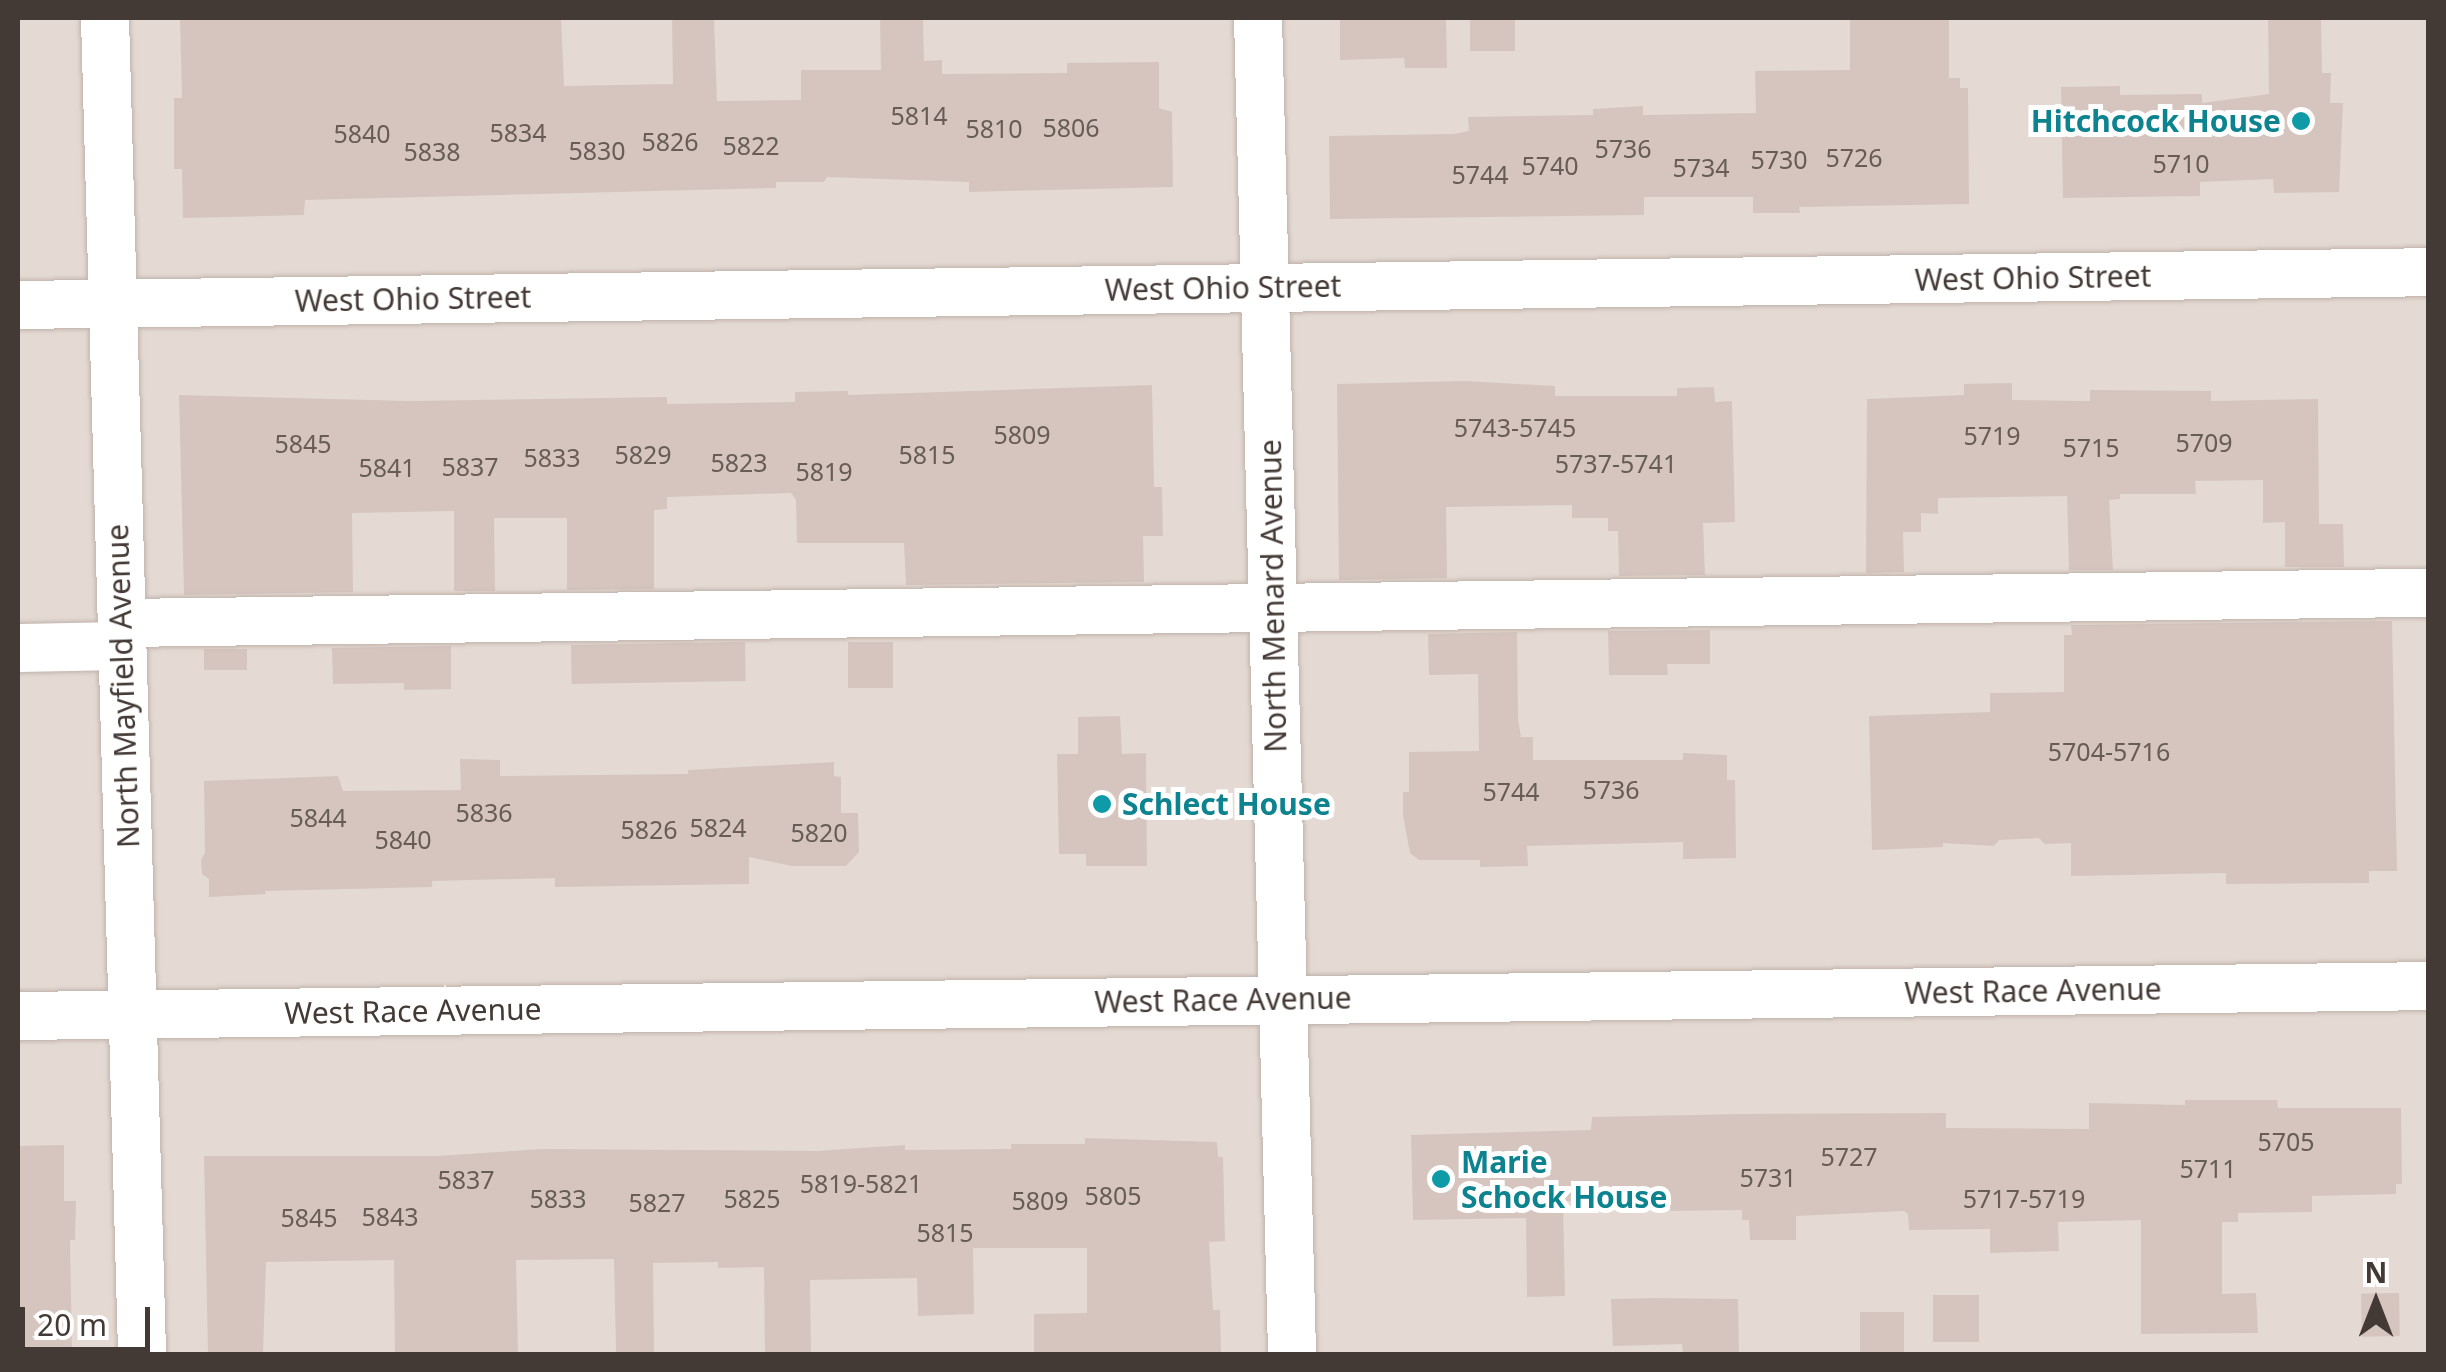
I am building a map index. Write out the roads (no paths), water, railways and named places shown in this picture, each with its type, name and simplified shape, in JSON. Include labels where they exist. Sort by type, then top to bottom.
[{"type":"street","name":"North Mayfield Avenue","points":[[104,18],[142,1354]]},
{"type":"street","name":"North Menard Avenue","points":[[1258,18],[1292,1354]]},
{"type":"street","name":"West Ohio Street","points":[[18,305],[2428,272]]},
{"type":"street","points":[[18,648],[122,634],[1273,606],[2428,592]]},
{"type":"street","name":"West Race Avenue","points":[[18,1016],[2428,986]]},
{"type":"place","name":"Hitchcock House","points":[[2301,121]]},
{"type":"place","name":"Schlect House","points":[[1102,804]]},
{"type":"place","name":"Marie Schock House","points":[[1441,1179]]}]
